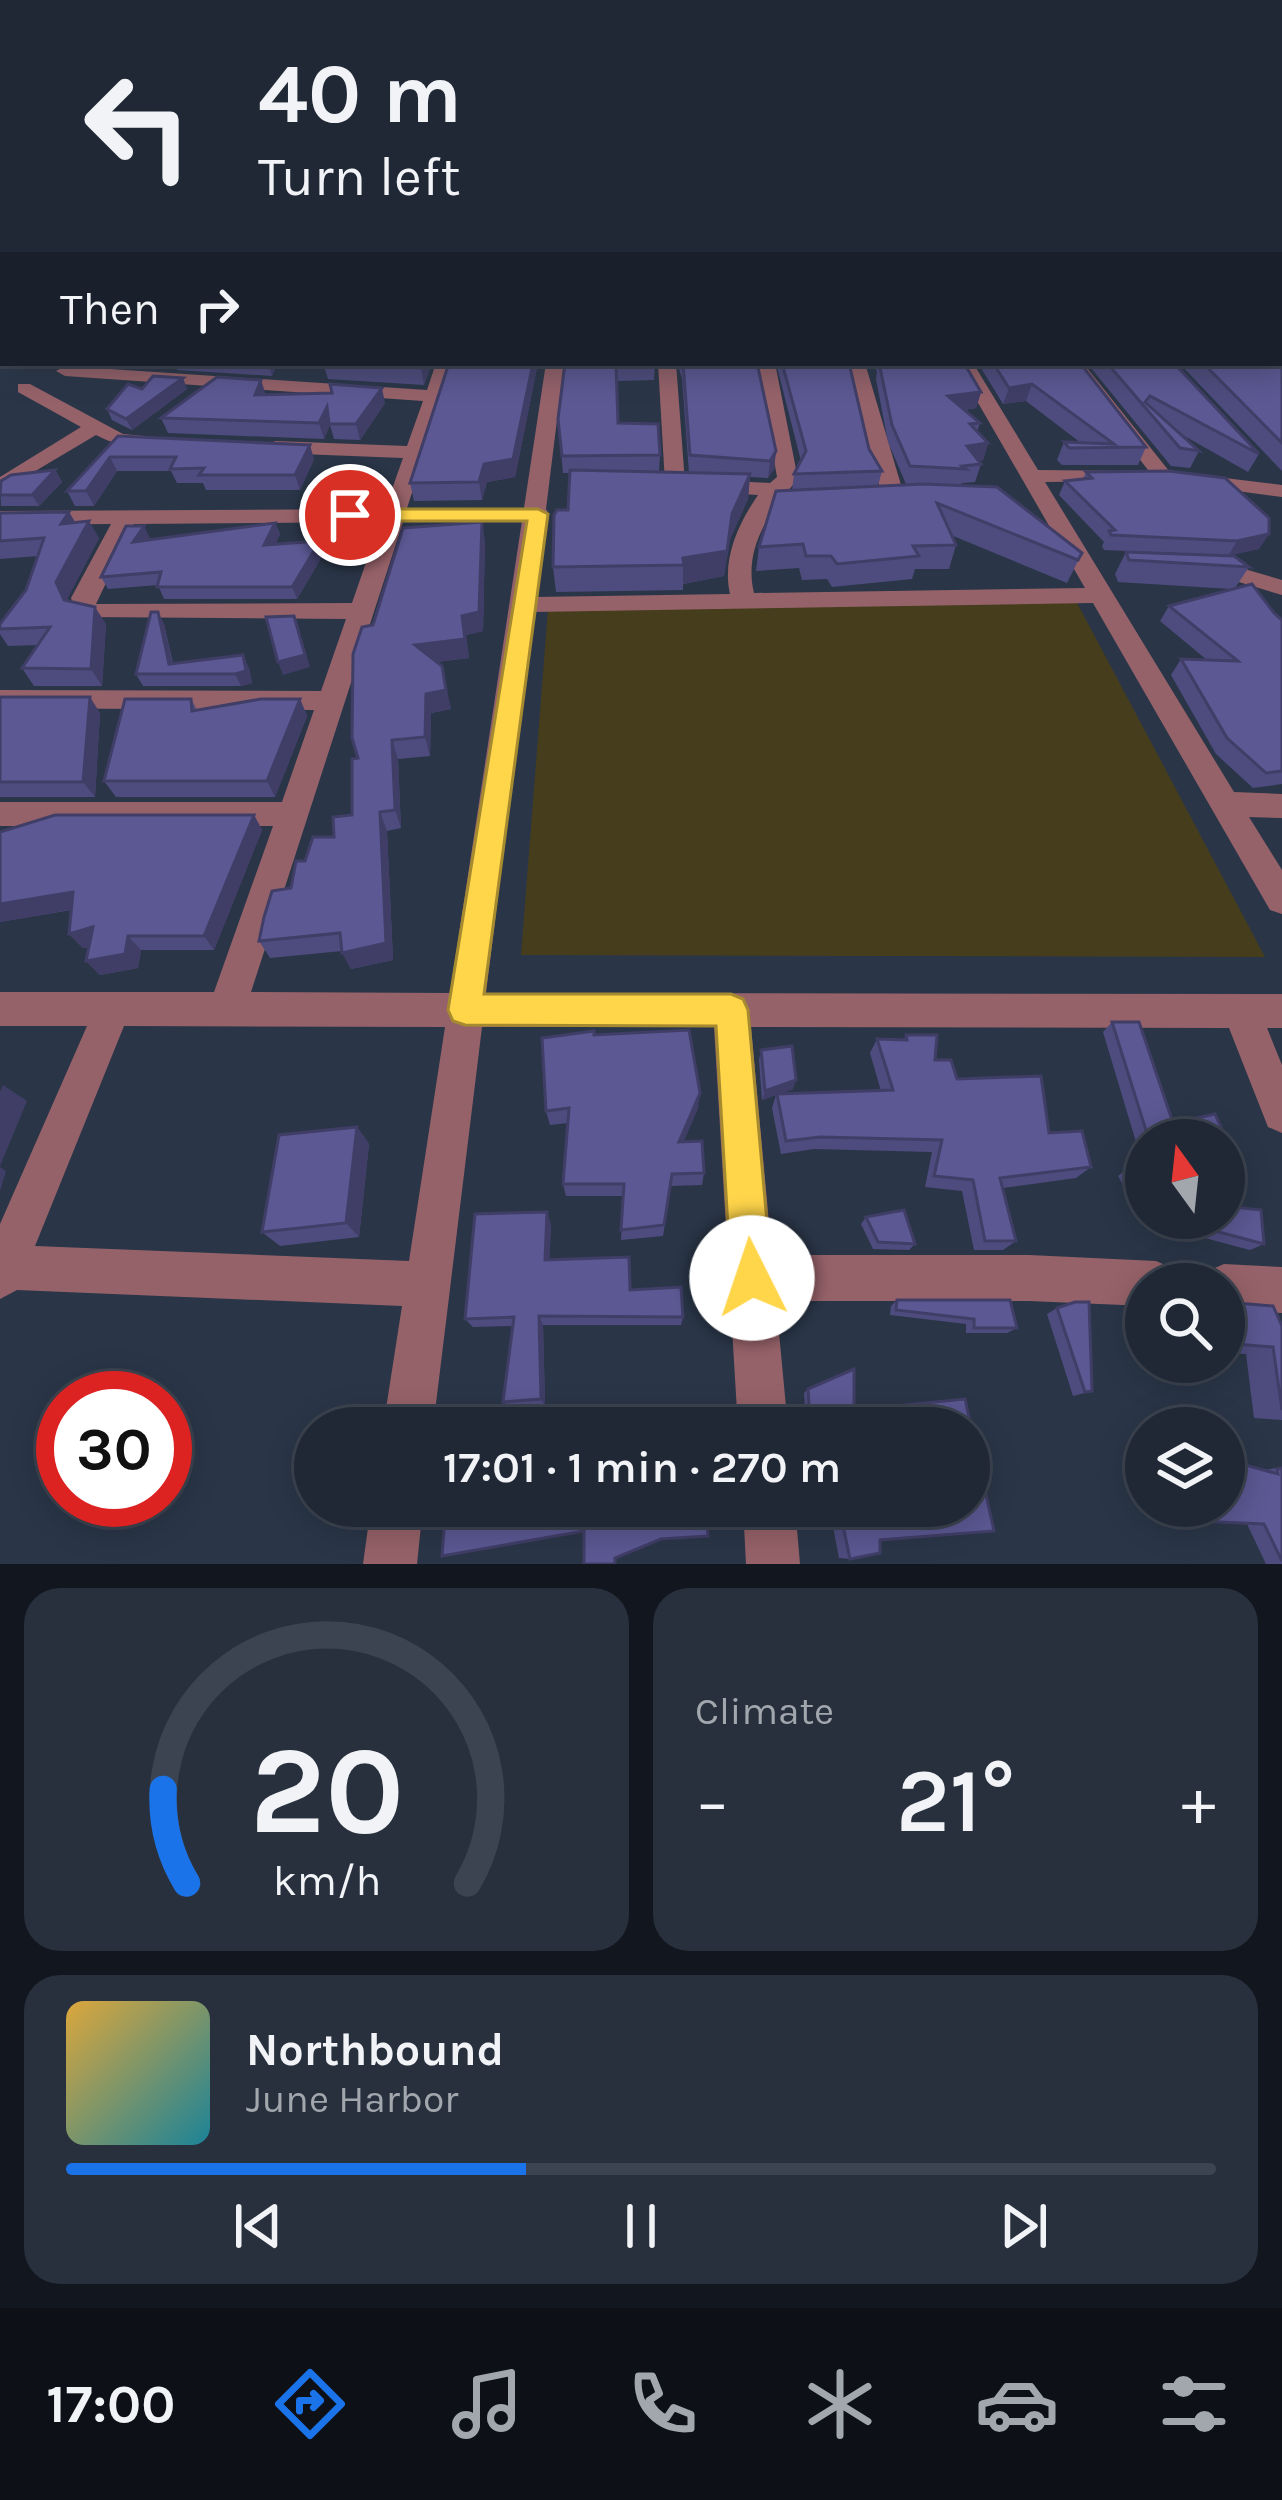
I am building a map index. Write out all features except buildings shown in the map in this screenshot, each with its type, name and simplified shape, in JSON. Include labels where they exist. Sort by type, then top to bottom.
[{"type":"street","points":[[0,398],[78,366]]},
{"type":"street","points":[[226,1010],[444,366]]},
{"type":"street","points":[[411,1407],[524,605],[548,494],[555,366]]},
{"type":"street","points":[[667,366],[664,484],[802,502]]},
{"type":"street","points":[[744,602],[737,572],[767,497],[788,478],[789,470],[767,366]]},
{"type":"street","points":[[857,366],[883,472],[891,488],[910,498]]},
{"type":"street","points":[[966,366],[1046,502],[1092,561],[1102,595],[1282,900]]},
{"type":"street","points":[[1076,366],[1162,475]]},
{"type":"street","points":[[0,369],[435,396]]},
{"type":"street","points":[[119,445],[218,382]]},
{"type":"street","points":[[24,388],[96,426],[119,445],[183,444]]},
{"type":"street","points":[[1,484],[96,426]]},
{"type":"street","points":[[253,446],[416,452]]},
{"type":"street","points":[[1030,476],[1162,475],[1277,484]]},
{"type":"street","points":[[1,518],[55,510],[126,517],[395,515],[548,494]]},
{"type":"street","points":[[867,500],[944,499]]},
{"type":"street","points":[[1012,500],[1046,502]]},
{"type":"street","points":[[126,517],[83,598],[85,608],[96,612],[362,611]]},
{"type":"street","points":[[1183,563],[1224,566],[1282,588]]},
{"type":"street","points":[[524,605],[1102,595]]},
{"type":"street","points":[[0,699],[331,701]]},
{"type":"street","points":[[1226,804],[1282,806]]},
{"type":"street","points":[[0,814],[293,814]]},
{"type":"street","points":[[0,1009],[1282,1011]]},
{"type":"street","points":[[113,1009],[2,1271],[428,1284]]},
{"type":"street","points":[[731,1010],[761,1407]]},
{"type":"street","points":[[1241,1011],[1282,1113]]},
{"type":"street","points":[[752,1278],[1125,1283]]},
{"type":"street","points":[[1245,1288],[1282,1290]]},
{"type":"street","points":[[389,1564],[395,1527]]},
{"type":"street","points":[[770,1527],[773,1564]]},
{"type":"sand","points":[[1075,599],[1265,957],[521,955],[548,609]]},
{"type":"route","points":[[350,515],[538,514],[465,1010],[731,1010],[752,1278]]}]
